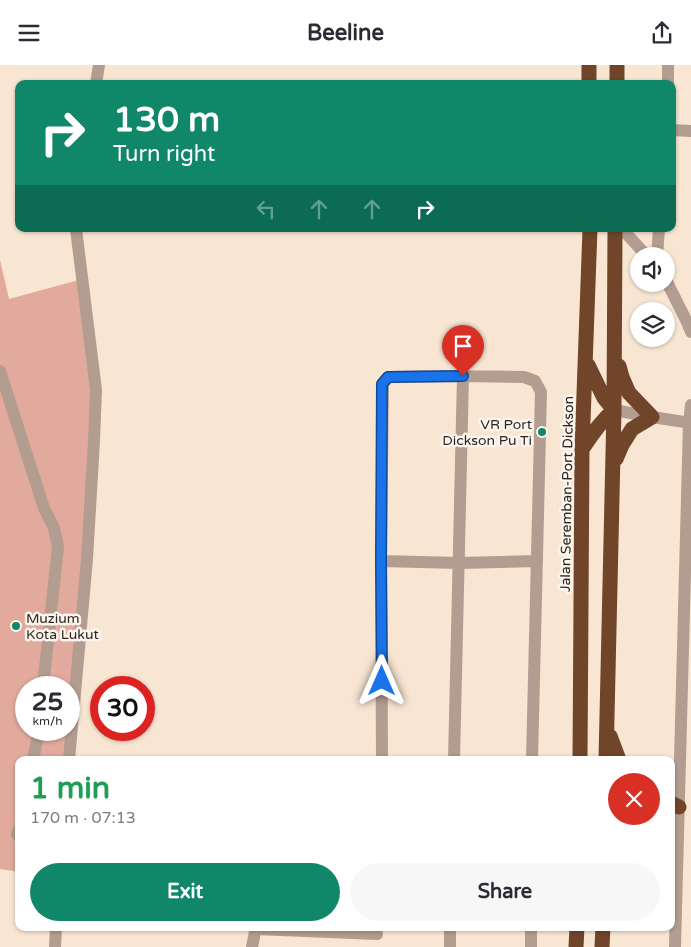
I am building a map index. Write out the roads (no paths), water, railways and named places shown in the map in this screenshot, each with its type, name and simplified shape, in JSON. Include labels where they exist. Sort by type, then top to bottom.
[{"type":"highway","points":[[589,65],[589,80]]},
{"type":"highway","points":[[617,65],[617,80]]},
{"type":"highway","name":"Jalan Seremban-Port Dickson","points":[[580,756],[582,449],[590,232]]},
{"type":"highway","points":[[606,756],[614,410],[615,232]]},
{"type":"highway","points":[[613,468],[622,445],[632,429],[652,417],[629,393],[622,377],[615,349]]},
{"type":"highway","points":[[586,360],[604,398],[614,410]]},
{"type":"highway","points":[[582,449],[599,425],[614,410]]},
{"type":"highway","points":[[607,728],[618,756]]},
{"type":"highway","points":[[576,931],[576,947]]},
{"type":"highway","points":[[602,947],[603,931]]},
{"type":"street","points":[[97,80],[99,65]]},
{"type":"street","points":[[668,65],[668,80]]},
{"type":"street","points":[[676,130],[691,131]]},
{"type":"street","points":[[69,756],[87,559],[96,390],[76,232]]},
{"type":"street","points":[[625,232],[639,247]]},
{"type":"street","points":[[658,247],[659,232]]},
{"type":"street","points":[[672,292],[691,332]]},
{"type":"street","points":[[0,371],[44,508],[54,527],[58,547],[44,676]]},
{"type":"street","points":[[454,756],[463,376]]},
{"type":"street","points":[[382,756],[382,384],[388,377],[463,376],[524,377],[535,381],[541,391],[532,756]]},
{"type":"street","points":[[675,947],[691,405]]},
{"type":"street","points":[[614,410],[690,423]]},
{"type":"street","points":[[381,561],[459,563],[537,561]]},
{"type":"street","points":[[34,756],[37,741]]},
{"type":"street","points":[[55,947],[56,931]]},
{"type":"street","points":[[252,947],[255,931]]},
{"type":"street","points":[[376,947],[377,931]]},
{"type":"street","points":[[450,931],[450,947]]},
{"type":"street","points":[[531,931],[531,947]]},
{"type":"place","name":"VR Port Dickson Pu Ti","points":[[542,432]]},
{"type":"place","name":"Muzium Kota Lukut","points":[[16,626]]}]
